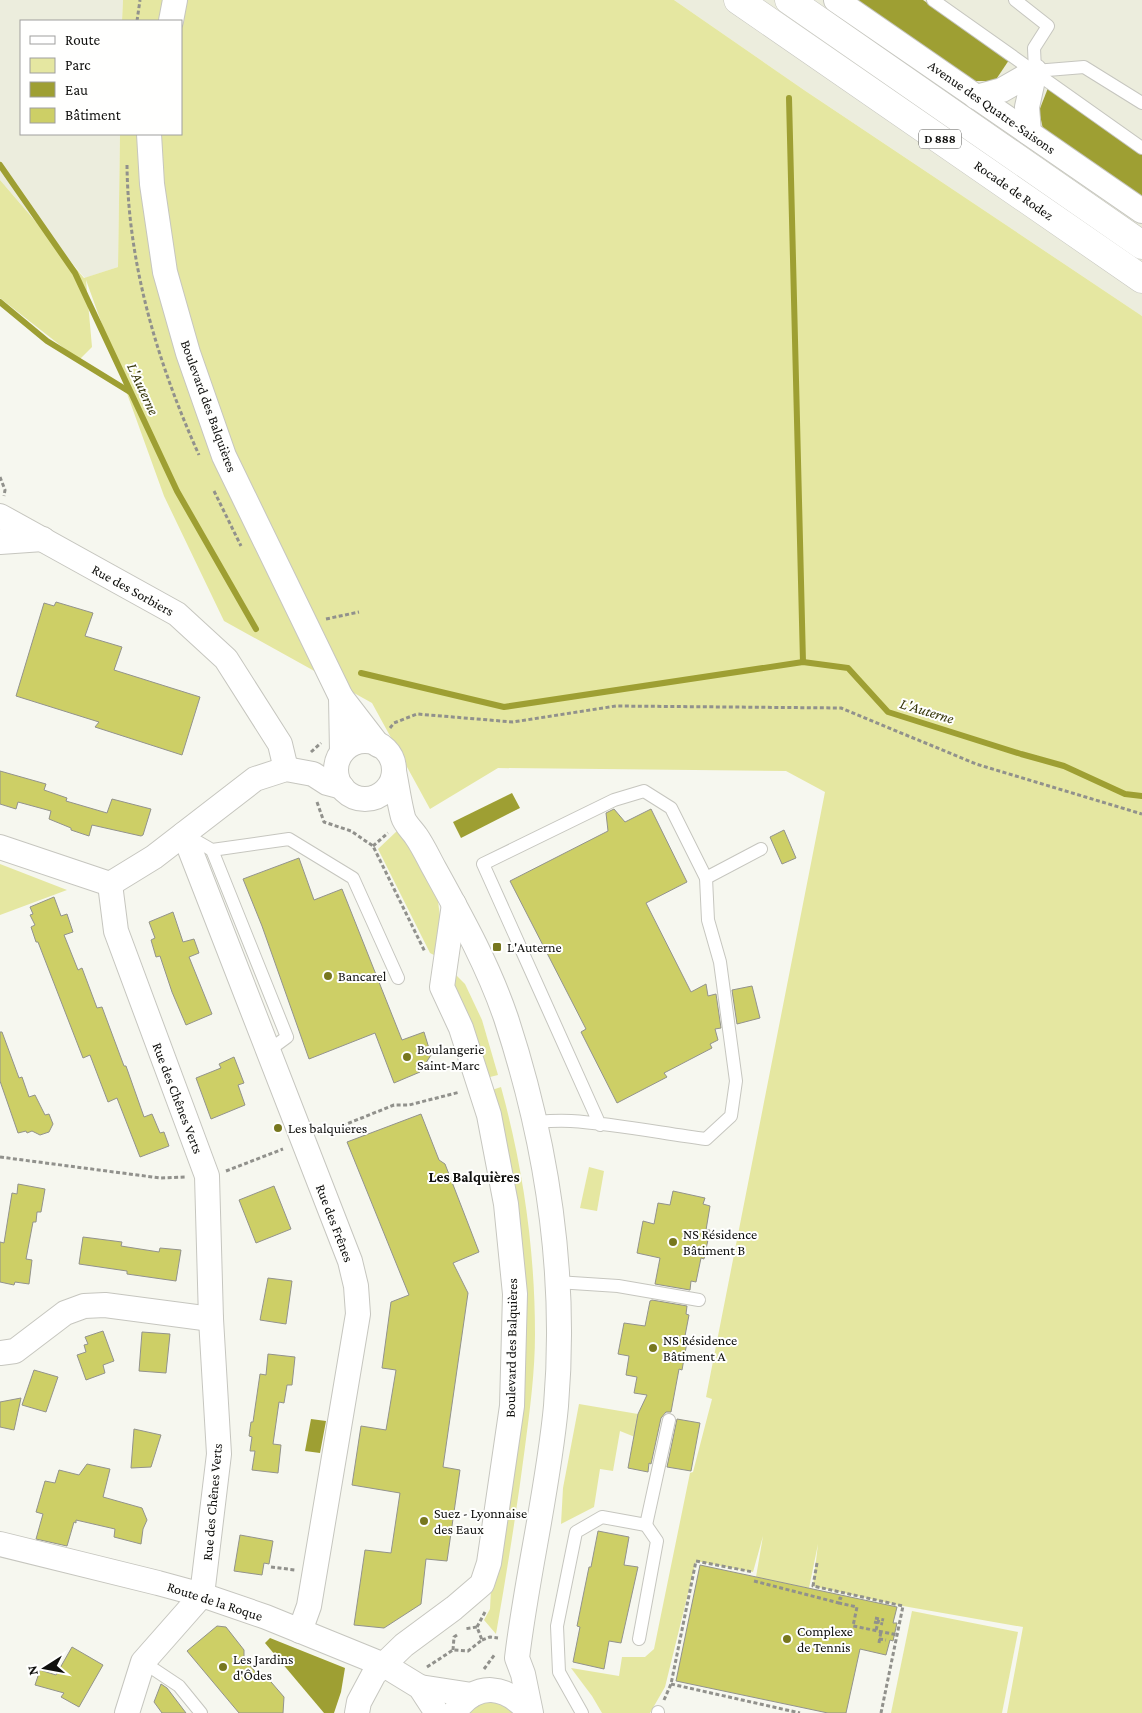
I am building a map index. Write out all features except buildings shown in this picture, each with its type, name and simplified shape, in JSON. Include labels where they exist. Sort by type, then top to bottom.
[{"type":"highway","name":"Rocade de Rodez","points":[[738,0],[1142,279]]},
{"type":"highway","name":"Rocade de Rodez","points":[[789,0],[1142,245]]},
{"type":"street","points":[[157,20],[160,0]]},
{"type":"street","points":[[171,20],[175,0]]},
{"type":"street","name":"Avenue des Quatre-Saisons","points":[[839,1],[1142,211]]},
{"type":"street","points":[[976,97],[1002,90],[1035,71]]},
{"type":"street","points":[[1029,133],[1026,107],[1035,71]]},
{"type":"street","name":"Boulevard des Balquières","points":[[149,135],[152,184],[165,272],[188,353],[224,456],[341,697],[378,745]]},
{"type":"street","name":"Boulevard des Balquières","points":[[152,184],[156,135]]},
{"type":"street","name":"Rue des Sorbiers","points":[[0,516],[177,614],[226,659],[280,744],[286,769]]},
{"type":"street","points":[[0,542],[43,540]]},
{"type":"street","name":"Boulevard des Balquières","points":[[340,755],[341,697]]},
{"type":"street","points":[[313,774],[340,755],[350,745],[359,742],[369,742],[378,745],[390,756],[404,819],[417,837],[454,904],[484,963],[505,1016],[536,1122],[550,1202],[557,1282],[559,1345],[556,1408],[538,1526],[505,1651],[454,1713]]},
{"type":"street","points":[[340,755],[336,773],[342,787],[353,797],[368,799],[404,819]]},
{"type":"street","points":[[0,847],[110,884],[154,857],[255,779],[286,769],[313,774],[328,783],[342,787]]},
{"type":"street","points":[[368,799],[383,793],[392,780],[394,771]]},
{"type":"street","name":"Rue des Frênes","points":[[184,834],[304,1140],[350,1261],[356,1286],[358,1314],[309,1606],[300,1631]]},
{"type":"street","name":"Rue des Chênes Verts","points":[[110,884],[116,932],[207,1176],[211,1318],[219,1454],[202,1595]]},
{"type":"street","name":"Boulevard des Balquières","points":[[356,1713],[359,1702],[374,1674],[404,1645],[454,1608],[482,1584],[489,1563],[512,1406],[515,1294],[506,1204],[489,1115],[481,1087],[461,1028],[442,986],[454,904]]},
{"type":"street","points":[[0,1352],[15,1351],[65,1313],[84,1306],[105,1305],[211,1318]]},
{"type":"street","name":"Route de la Roque","points":[[0,1544],[202,1595],[266,1617],[384,1665],[420,1687],[437,1713]]},
{"type":"street","points":[[127,1713],[143,1662],[202,1595]]},
{"type":"street","points":[[505,1651],[524,1674],[530,1713]]},
{"type":"street","name":"Route de la Roque","points":[[420,1687],[478,1685],[511,1695],[522,1703],[530,1713]]},
{"type":"lane","points":[[932,0],[1142,148]]},
{"type":"lane","points":[[1015,0],[1048,26],[1034,48],[1035,71]]},
{"type":"lane","points":[[1035,71],[1084,67],[1142,103]]},
{"type":"lane","points":[[536,1122],[569,1121],[706,1139],[730,1116],[736,1081],[720,962],[708,920],[706,878],[671,808],[644,790],[614,800],[483,864],[600,1125]]},
{"type":"lane","points":[[184,834],[212,850],[289,839],[353,878],[398,978]]},
{"type":"lane","points":[[706,878],[761,849]]},
{"type":"lane","points":[[212,850],[287,1037],[268,1051]]},
{"type":"lane","points":[[557,1282],[618,1286],[699,1300]]},
{"type":"lane","points":[[646,1525],[669,1420]]},
{"type":"lane","points":[[582,1713],[559,1672],[557,1626],[576,1532],[602,1517],[646,1525],[657,1541],[639,1639]]},
{"type":"lane","points":[[143,1662],[179,1686],[200,1713]]},
{"type":"path","points":[[137,20],[140,0]]},
{"type":"path","points":[[308,628],[328,618],[358,612]]},
{"type":"path","points":[[378,745],[394,723],[417,714],[513,722],[616,706],[841,708],[976,764],[1142,814]]},
{"type":"path","points":[[313,774],[314,793],[324,822],[351,831],[373,846],[427,957],[434,963],[444,966]]},
{"type":"path","points":[[0,1157],[160,1178],[207,1176],[218,1174],[394,1105],[409,1105],[481,1087]]},
{"type":"path","points":[[658,1712],[671,1684],[696,1561],[753,1572]]},
{"type":"path","points":[[817,1562],[813,1586],[904,1606],[882,1713]]},
{"type":"path","points":[[271,1567],[299,1570]]},
{"type":"path","points":[[754,1581],[857,1607],[853,1626],[898,1635]]},
{"type":"path","points":[[840,1603],[840,1598],[842,1599]]},
{"type":"path","points":[[876,1630],[879,1619]]},
{"type":"path","points":[[453,1650],[454,1637],[464,1628],[477,1627],[482,1640]]},
{"type":"path","points":[[881,1632],[879,1641],[886,1640]]},
{"type":"path","points":[[437,1666],[430,1664],[453,1650],[468,1650],[490,1637],[501,1638],[505,1651],[483,1670],[478,1685]]},
{"type":"path","points":[[671,1684],[800,1713]]},
{"type":"shaded area","points":[[0,0],[123,0],[122,20],[20,20],[20,135],[120,135],[118,267],[85,278],[0,180]]},
{"type":"shaded area","points":[[674,0],[1142,0],[1142,316],[804,90]]},
{"type":"green space","points":[[123,0],[674,0],[804,90],[1142,316],[1142,1713],[1007,1713],[1023,1627],[903,1606],[813,1586],[818,1544],[809,1588],[756,1577],[763,1536],[753,1572],[696,1561],[665,1687],[650,1713],[602,1713],[571,1668],[619,1676],[622,1657],[645,1657],[654,1649],[690,1473],[693,1472],[712,1399],[706,1397],[825,792],[786,771],[498,768],[430,809],[372,703],[224,621],[164,496],[86,280],[92,347],[79,360],[0,298],[0,180],[84,278],[118,267],[120,135],[182,135],[182,20],[122,20]]},
{"type":"green space","points":[[397,831],[417,855],[438,901],[442,932],[440,958],[430,953],[378,849]]},
{"type":"green space","points":[[0,864],[67,890],[0,915]]},
{"type":"green space","points":[[453,972],[465,984],[482,1020],[498,1075],[486,1078],[453,983]]},
{"type":"green space","points":[[501,1087],[516,1148],[526,1209],[533,1271],[535,1348],[527,1433],[496,1634],[484,1620],[490,1609],[491,1589],[518,1421],[489,1091]]},
{"type":"green space","points":[[589,1167],[604,1171],[597,1211],[580,1208]]},
{"type":"green space","points":[[579,1404],[638,1414],[635,1437],[620,1431],[613,1471],[600,1469],[594,1507],[561,1524],[563,1488]]},
{"type":"green space","points":[[912,1611],[1018,1632],[1002,1713],[891,1713]]},
{"type":"green space","points":[[496,1699],[519,1713],[466,1713],[476,1703]]},
{"type":"water","points":[[857,0],[923,0],[1009,60],[995,81],[974,81]]},
{"type":"water","points":[[1048,88],[1142,154],[1142,197],[1043,129],[1039,111]]},
{"type":"water","points":[[512,793],[520,808],[461,838],[453,822]]},
{"type":"water","points":[[311,1419],[326,1421],[320,1453],[305,1451]]},
{"type":"water","points":[[270,1638],[345,1668],[341,1692],[334,1713],[324,1713],[265,1643]]},
{"type":"waterway","points":[[789,98],[803,662]]},
{"type":"waterway","name":"L'Auterne","points":[[0,165],[75,273],[177,491],[256,629]]},
{"type":"waterway","points":[[0,302],[47,341],[130,392]]},
{"type":"waterway","name":"L'Auterne","points":[[361,673],[504,707],[803,662],[848,668],[888,712],[1064,766],[1125,794],[1142,796]]},
{"type":"place","name":"L'Auterne","points":[[497,947]]},
{"type":"place","name":"Bancarel","points":[[328,976]]},
{"type":"place","name":"Boulangerie Saint-Marc","points":[[407,1057]]},
{"type":"place","name":"Les balquieres","points":[[278,1128]]},
{"type":"place","name":"NS Résidence Bâtiment B","points":[[673,1242]]},
{"type":"place","name":"NS Résidence Bâtiment A","points":[[653,1348]]},
{"type":"place","name":"Suez - Lyonnaise des Eaux","points":[[424,1521]]},
{"type":"place","name":"Complexe de Tennis","points":[[787,1639]]},
{"type":"place","name":"Les Jardins d'Ôdes","points":[[223,1667]]},
{"type":"district","name":"Les Balquières","points":[[474,1177]]}]
